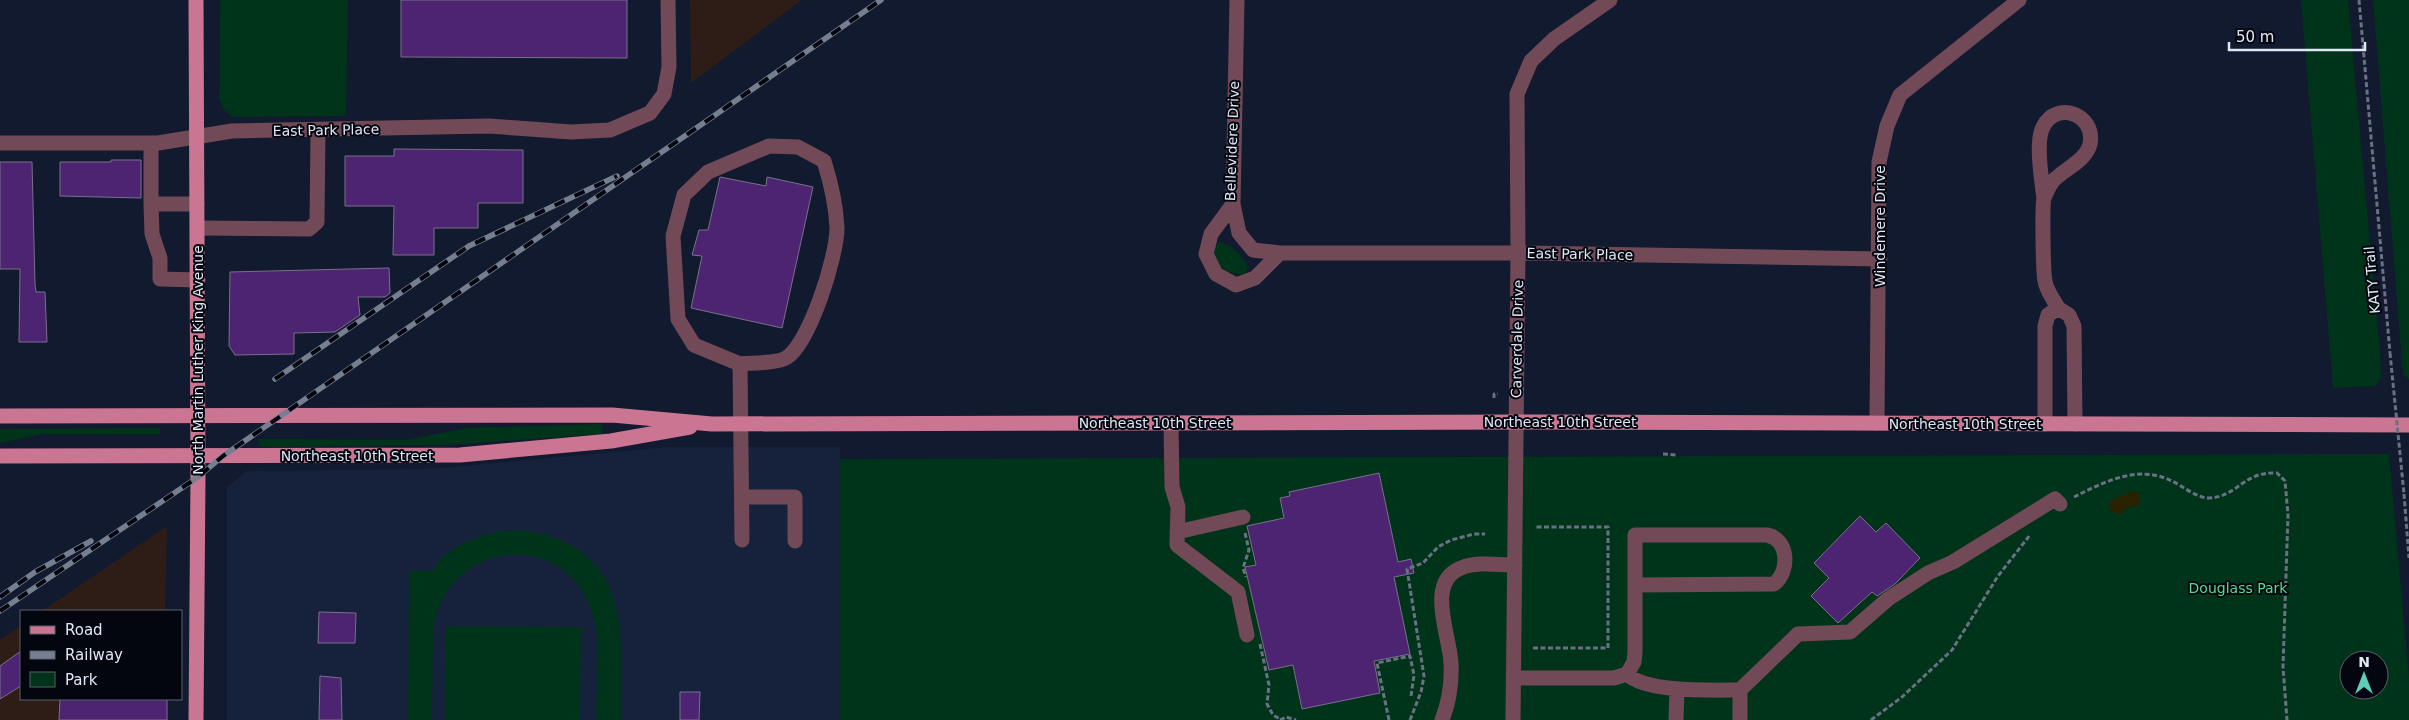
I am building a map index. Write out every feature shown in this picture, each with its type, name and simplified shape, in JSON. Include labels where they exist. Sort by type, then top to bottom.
[{"type":"main road","name":"North Martin Luther King Avenue","points":[[196,0],[198,228],[196,720]]},
{"type":"main road","name":"Northeast 10th Street","points":[[0,416],[612,415],[712,424],[1516,422],[2409,425]]},
{"type":"main road","name":"Northeast 10th Street","points":[[0,456],[460,455],[612,441],[712,424]]},
{"type":"street","name":"East Park Place","points":[[0,143],[150,143],[232,131],[490,126],[571,132],[610,130],[650,113],[664,94],[669,67],[668,0]]},
{"type":"street","name":"Bellevidere Drive","points":[[1237,0],[1233,204],[1211,234],[1206,254],[1216,274],[1236,285],[1255,278],[1280,253]]},
{"type":"street","name":"Carverdale Drive","points":[[1513,720],[1518,253],[1516,94],[1531,60],[1554,38],[1610,0]]},
{"type":"street","name":"Windemere Drive","points":[[1877,423],[1880,259],[1879,162],[1886,126],[1900,95],[2019,0]]},
{"type":"street","points":[[2044,198],[2052,182],[2089,149],[2092,136],[2087,123],[2076,114],[2062,112],[2050,117],[2042,128],[2040,143],[2044,198],[2044,283],[2058,308],[2069,315],[2074,326],[2075,424]]},
{"type":"street","points":[[198,228],[309,229],[317,222],[318,130]]},
{"type":"street","points":[[150,143],[152,234],[160,258],[160,279],[198,280]]},
{"type":"street","points":[[769,146],[798,147],[824,161],[833,189],[837,230],[826,283],[802,342],[785,358],[740,364],[694,345],[678,319],[673,236],[684,195],[708,172],[769,146]]},
{"type":"street","points":[[151,204],[197,204]]},
{"type":"street","name":"East Park Place","points":[[1233,204],[1239,233],[1253,250],[1280,253],[1518,253],[1880,259]]},
{"type":"street","points":[[2045,424],[2044,326],[2048,315],[2058,308]]},
{"type":"street","points":[[740,364],[742,540]]},
{"type":"street","points":[[1171,423],[1172,487],[1178,507],[1177,545],[1238,592],[1247,635]]},
{"type":"street","points":[[742,496],[795,498],[795,540]]},
{"type":"street","points":[[1627,674],[1634,681],[1676,689],[1740,690],[1798,634],[1850,632],[1888,599],[1928,573],[1953,562],[2055,499],[2060,504]]},
{"type":"street","points":[[1177,532],[1244,517]]},
{"type":"street","points":[[1514,678],[1614,678],[1627,674],[1634,662],[1635,652],[1635,586],[1635,534],[1767,534],[1779,540],[1783,548],[1783,571],[1774,584],[1766,586],[1635,586]]},
{"type":"street","points":[[1442,720],[1452,677],[1450,649],[1442,605],[1442,596],[1448,578],[1460,568],[1468,566],[1515,565]]},
{"type":"street","points":[[1676,689],[1676,720]]},
{"type":"street","points":[[1740,690],[1740,720]]},
{"type":"path","name":"KATY Trail","points":[[2359,0],[2409,558]]},
{"type":"path","points":[[1494,398],[1494,394],[1498,394]]},
{"type":"path","points":[[1663,454],[1677,455]]},
{"type":"path","points":[[2060,504],[2112,478],[2146,473],[2170,479],[2205,498],[2223,495],[2252,475],[2264,472],[2277,473],[2285,481],[2288,496],[2283,667],[2287,720]]},
{"type":"path","points":[[1533,648],[1608,648],[1608,527],[1535,527]]},
{"type":"path","points":[[1871,720],[1919,682],[1952,650],[1998,576],[2036,527]]},
{"type":"path","points":[[1410,720],[1418,701],[1424,676],[1407,569],[1423,562],[1438,547],[1452,540],[1474,534],[1486,534]]},
{"type":"path","points":[[1389,720],[1377,663],[1410,656],[1414,675],[1411,696]]},
{"type":"path","points":[[1280,720],[1286,717],[1296,720]]},
{"type":"shaded area","points":[[690,0],[802,0],[691,83]]},
{"type":"shaded area","points":[[668,447],[840,447],[840,720],[227,720],[227,488],[246,471],[431,469]]},
{"type":"shaded area","points":[[167,526],[165,610],[43,610]]},
{"type":"shaded area","points":[[20,627],[20,700],[164,700],[164,720],[0,720],[0,640]]},
{"type":"green space","points":[[220,0],[348,0],[346,116],[232,117],[223,109],[219,98]]},
{"type":"green space","points":[[2301,0],[2348,0],[2380,354],[2381,378],[2375,386],[2333,388]]},
{"type":"green space","points":[[2373,0],[2409,0],[2409,379],[2403,375]]},
{"type":"green space","points":[[1220,242],[1233,249],[1243,259],[1248,267],[1245,274],[1227,271],[1218,263],[1214,246]]},
{"type":"green space","points":[[602,424],[603,434],[446,445],[260,447],[258,439],[405,440],[467,428]]},
{"type":"green space","points":[[160,428],[160,434],[42,434],[0,443],[0,429]]},
{"type":"green space","name":"Douglass Park","points":[[2389,454],[2409,677],[2409,720],[840,720],[840,459]]},
{"type":"green space","points":[[521,530],[557,539],[584,554],[602,574],[613,598],[619,626],[622,656],[621,720],[596,720],[597,633],[590,607],[575,581],[554,564],[530,556],[504,556],[480,563],[458,578],[442,601],[433,630],[432,720],[408,720],[409,571],[432,571],[440,560],[460,545],[495,533]]},
{"type":"green space","points":[[445,626],[581,627],[580,720],[446,720]]},
{"type":"sand","points":[[2132,491],[2139,494],[2139,505],[2129,507],[2120,514],[2112,512],[2109,508],[2111,501]]},
{"type":"building","points":[[401,0],[627,0],[627,58],[401,57]]},
{"type":"building","points":[[394,149],[523,150],[523,203],[478,203],[478,228],[434,228],[434,255],[393,255],[394,206],[345,206],[345,156],[394,156]]},
{"type":"building","points":[[111,160],[141,160],[141,198],[60,196],[60,162],[111,162]]},
{"type":"building","points":[[0,162],[32,162],[35,284],[36,292],[45,292],[47,342],[19,342],[20,269],[0,269]]},
{"type":"building","points":[[720,177],[766,186],[767,177],[813,187],[782,328],[691,308],[702,256],[692,255],[699,230],[708,230]]},
{"type":"building","points":[[389,268],[390,293],[385,297],[358,297],[360,315],[335,332],[294,333],[294,354],[235,355],[229,346],[230,272]]},
{"type":"building","points":[[1379,473],[1398,562],[1411,559],[1414,573],[1394,577],[1410,654],[1374,661],[1380,693],[1302,709],[1293,665],[1269,670],[1245,567],[1256,565],[1247,526],[1284,518],[1280,498],[1290,496],[1289,492]]},
{"type":"building","points":[[1860,516],[1876,532],[1886,523],[1920,558],[1895,584],[1877,596],[1872,592],[1838,623],[1811,596],[1829,578],[1814,563]]},
{"type":"building","points":[[319,612],[356,613],[355,643],[318,643]]},
{"type":"building","points":[[20,652],[20,687],[0,699],[0,666]]},
{"type":"building","points":[[320,676],[341,678],[342,720],[319,720]]},
{"type":"building","points":[[680,692],[700,692],[699,720],[680,720]]},
{"type":"building","points":[[60,700],[167,700],[167,720],[59,720]]},
{"type":"railway","points":[[0,611],[198,477],[223,456],[881,0]]},
{"type":"railway","points":[[275,379],[469,246],[617,176]]},
{"type":"railway","points":[[0,597],[35,572],[91,541]]}]
